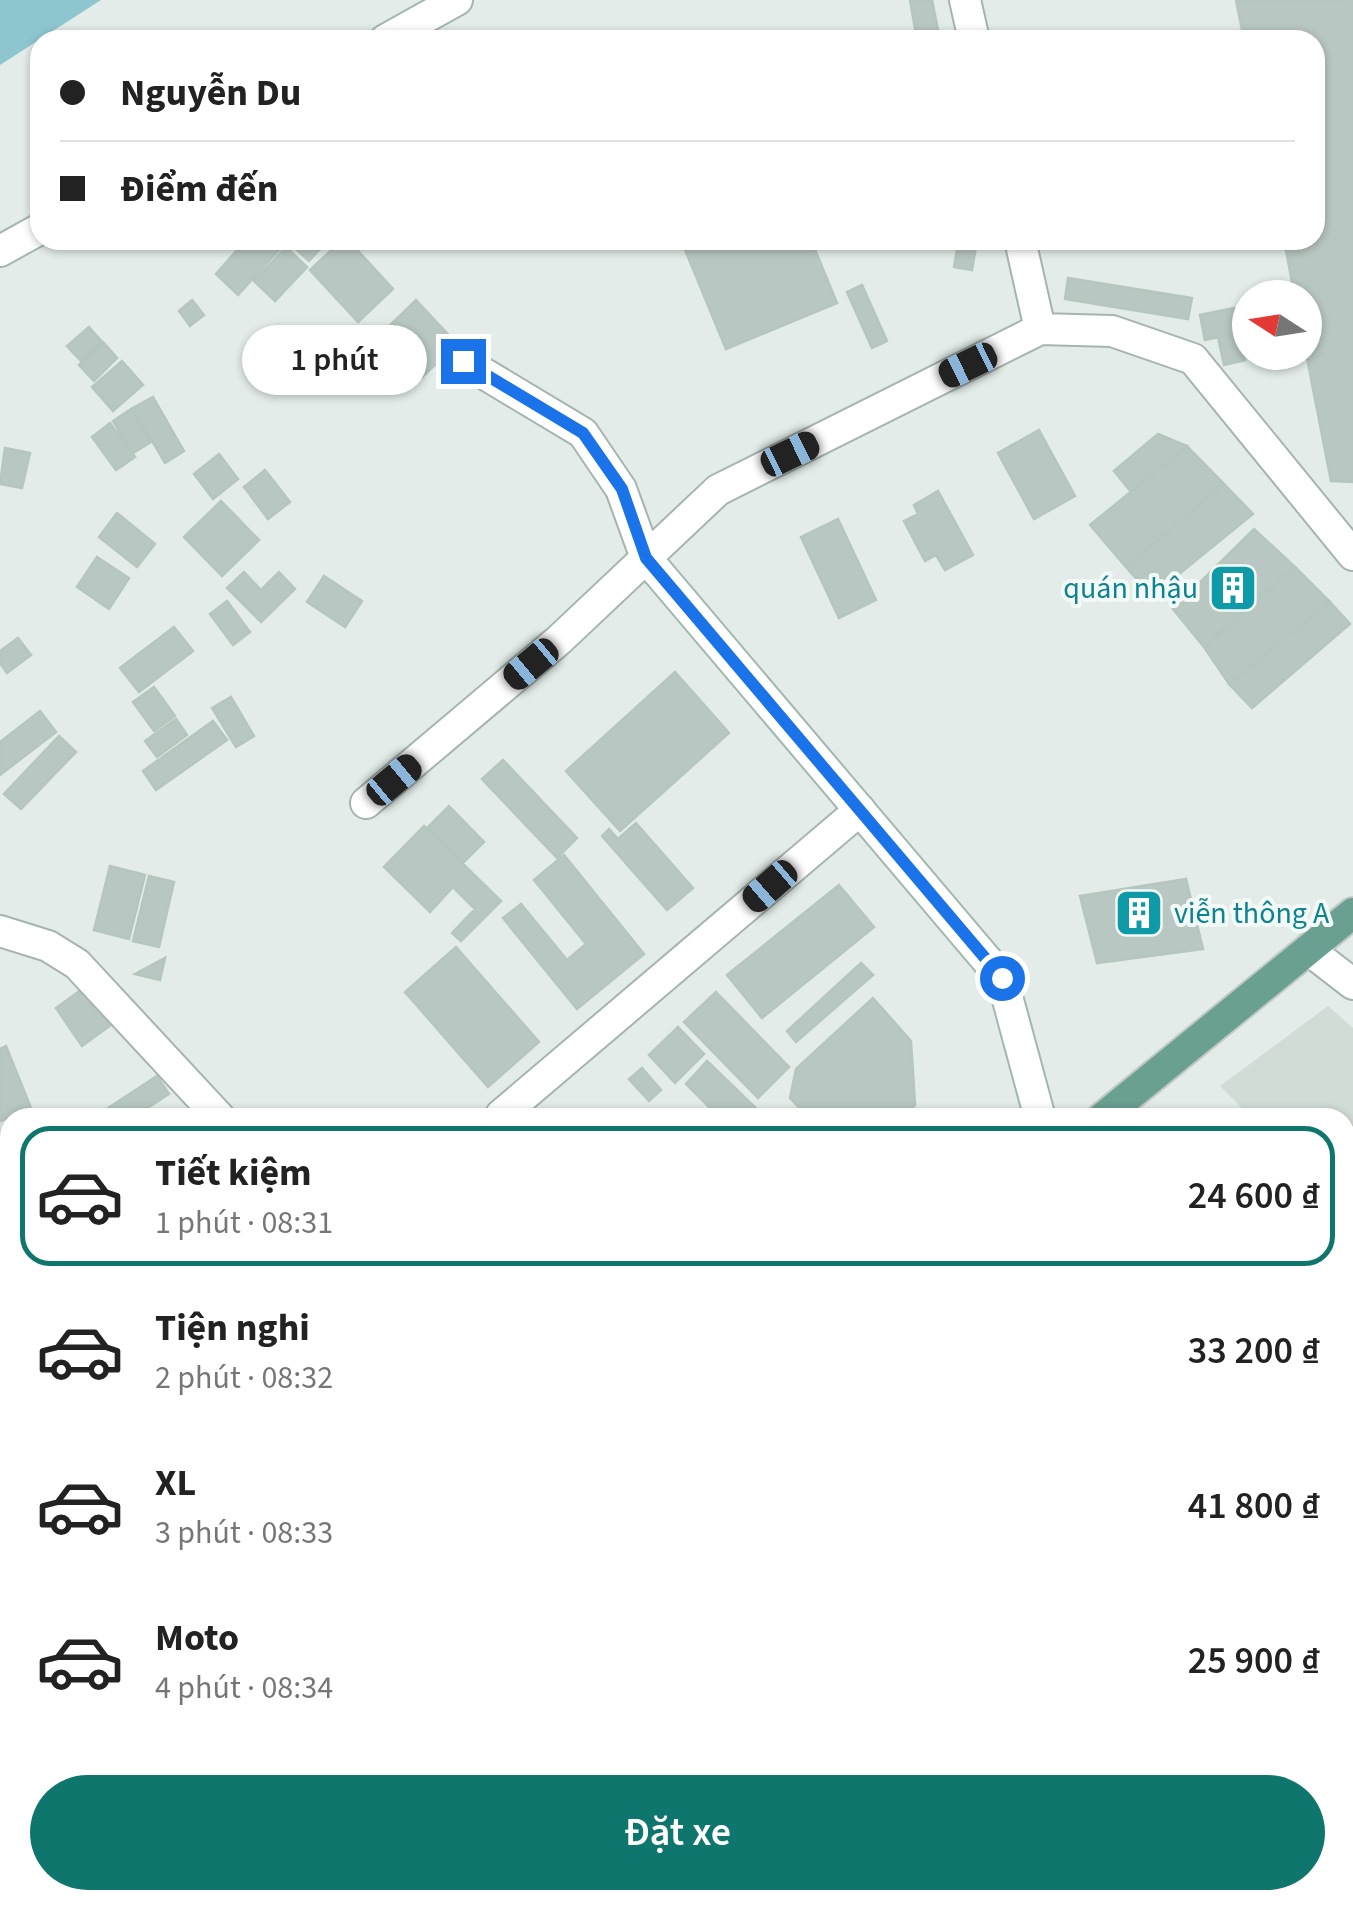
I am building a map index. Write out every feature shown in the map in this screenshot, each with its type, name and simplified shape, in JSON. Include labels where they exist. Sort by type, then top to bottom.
[{"type":"main road","points":[[1114,1108],[1353,913]]},
{"type":"street","points":[[403,30],[458,0]]},
{"type":"street","points":[[964,0],[972,30]]},
{"type":"street","points":[[0,252],[30,236]]},
{"type":"street","points":[[1022,250],[1040,329]]},
{"type":"street","points":[[366,803],[558,640],[718,490],[1040,329],[1112,331],[1193,359],[1353,556]]},
{"type":"street","points":[[463,361],[583,433],[622,489],[646,558],[1002,978],[1037,1108]]},
{"type":"street","points":[[509,1108],[860,810]]},
{"type":"street","points":[[0,931],[48,946],[77,964],[211,1108]]},
{"type":"street","points":[[1309,950],[1353,984]]},
{"type":"shaded area","points":[[1328,1006],[1353,1028],[1353,1108],[1242,1108],[1220,1086]]},
{"type":"water","points":[[0,0],[101,0],[54,30],[30,30],[30,46],[0,65]]},
{"type":"building","points":[[910,0],[932,0],[938,30],[915,30]]},
{"type":"building","points":[[1236,0],[1353,0],[1353,482],[1331,481],[1309,370],[1322,370],[1322,280],[1292,280],[1286,250],[1325,250],[1325,30],[1242,30]]},
{"type":"building","points":[[237,250],[279,250],[238,295],[216,274]]},
{"type":"building","points":[[283,250],[289,250],[307,267],[275,301],[254,281]]},
{"type":"building","points":[[297,250],[319,250],[309,261]]},
{"type":"building","points":[[331,250],[357,250],[393,289],[358,322],[310,270]]},
{"type":"building","points":[[685,250],[815,250],[837,303],[726,349]]},
{"type":"building","points":[[957,250],[975,250],[972,270],[954,267]]},
{"type":"building","points":[[1068,278],[1192,298],[1188,319],[1065,299]]},
{"type":"building","points":[[862,285],[887,341],[872,348],[847,292]]},
{"type":"building","points":[[192,300],[204,315],[190,326],[179,311]]},
{"type":"building","points":[[416,300],[457,344],[419,380],[378,337]]},
{"type":"building","points":[[1232,308],[1232,334],[1205,340],[1200,315]]},
{"type":"building","points":[[89,327],[102,342],[81,361],[67,346]]},
{"type":"building","points":[[1232,334],[1232,363],[1224,365],[1218,337]]},
{"type":"building","points":[[103,342],[117,358],[94,381],[79,365]]},
{"type":"building","points":[[122,361],[143,385],[113,411],[92,387]]},
{"type":"building","points":[[153,397],[184,451],[165,463],[133,408]]},
{"type":"building","points":[[131,409],[151,442],[133,453],[113,421]]},
{"type":"building","points":[[110,423],[135,457],[116,470],[92,437]]},
{"type":"building","points":[[1039,430],[1075,496],[1034,519],[998,453]]},
{"type":"building","points":[[1158,434],[1187,446],[1131,492],[1114,471]]},
{"type":"building","points":[[1187,446],[1224,484],[1126,567],[1090,525]]},
{"type":"building","points":[[5,448],[30,453],[22,488],[0,484]]},
{"type":"building","points":[[219,454],[238,479],[213,499],[194,474]]},
{"type":"building","points":[[265,470],[290,502],[268,519],[244,487]]},
{"type":"building","points":[[1224,484],[1253,514],[1152,596],[1126,567]]},
{"type":"building","points":[[938,491],[973,555],[945,570],[936,555],[925,561],[904,521],[918,514],[914,505]]},
{"type":"building","points":[[221,501],[259,540],[222,576],[184,537]]},
{"type":"building","points":[[117,513],[155,544],[137,567],[99,537]]},
{"type":"building","points":[[838,519],[876,600],[839,618],[801,537]]},
{"type":"building","name":"quán nhậu","points":[[1254,529],[1295,567],[1204,647],[1173,609]]},
{"type":"building","points":[[97,557],[129,578],[109,609],[77,587]]},
{"type":"building","points":[[1295,567],[1330,602],[1229,684],[1204,647]]},
{"type":"building","points":[[244,572],[261,590],[279,572],[295,589],[261,622],[227,588]]},
{"type":"building","points":[[324,576],[362,601],[345,627],[307,602]]},
{"type":"building","points":[[227,601],[250,632],[233,645],[210,614]]},
{"type":"building","points":[[1330,602],[1350,624],[1252,708],[1229,684]]},
{"type":"building","points":[[174,627],[193,651],[139,692],[120,668]]},
{"type":"building","points":[[18,638],[31,655],[7,673],[0,663],[0,651]]},
{"type":"building","points":[[675,672],[729,733],[620,831],[566,771]]},
{"type":"building","points":[[154,687],[175,716],[154,731],[133,702]]},
{"type":"building","points":[[231,697],[254,736],[236,747],[212,708]]},
{"type":"building","points":[[40,711],[56,732],[0,775],[0,742]]},
{"type":"building","points":[[176,719],[187,735],[157,757],[145,741]]},
{"type":"building","points":[[213,721],[227,740],[156,790],[143,771]]},
{"type":"building","points":[[59,736],[76,752],[21,809],[4,794]]},
{"type":"building","points":[[503,760],[577,838],[557,858],[482,779]]},
{"type":"building","points":[[449,806],[484,842],[463,863],[428,827]]},
{"type":"building","points":[[636,823],[693,888],[667,910],[602,836],[609,829],[618,839]]},
{"type":"building","points":[[424,826],[501,901],[461,941],[452,933],[475,909],[453,887],[430,912],[384,867]]},
{"type":"building","points":[[564,855],[644,954],[577,1009],[503,918],[521,904],[567,960],[586,944],[534,880]]},
{"type":"building","points":[[110,866],[145,875],[129,939],[94,930]]},
{"type":"building","points":[[149,876],[174,882],[159,947],[133,941]]},
{"type":"building","name":"viễn thông A","points":[[1186,879],[1203,949],[1097,963],[1080,896]]},
{"type":"building","points":[[839,885],[874,927],[762,1018],[727,975]]},
{"type":"building","points":[[456,947],[539,1042],[488,1087],[405,992]]},
{"type":"building","points":[[165,958],[160,980],[135,974]]},
{"type":"building","points":[[861,963],[873,975],[796,1042],[787,1031]]},
{"type":"building","points":[[88,985],[115,1022],[82,1046],[56,1008]]},
{"type":"building","points":[[716,992],[789,1067],[758,1098],[684,1022]]},
{"type":"building","points":[[873,998],[911,1041],[915,1105],[800,1108],[790,1098],[796,1069]]},
{"type":"building","points":[[678,1027],[704,1054],[675,1083],[649,1055]]},
{"type":"building","points":[[6,1046],[31,1108],[1,1108],[0,1049]]},
{"type":"building","points":[[707,1061],[756,1108],[710,1108],[686,1084]]},
{"type":"building","points":[[642,1068],[661,1090],[649,1101],[629,1079]]},
{"type":"building","points":[[157,1076],[169,1094],[147,1108],[108,1108]]},
{"type":"place","name":"quán nhậu","points":[[1233,588]]},
{"type":"place","name":"viễn thông A","points":[[1139,913]]},
{"type":"route","points":[[463,361],[583,433],[622,489],[646,558],[1002,978]]}]
